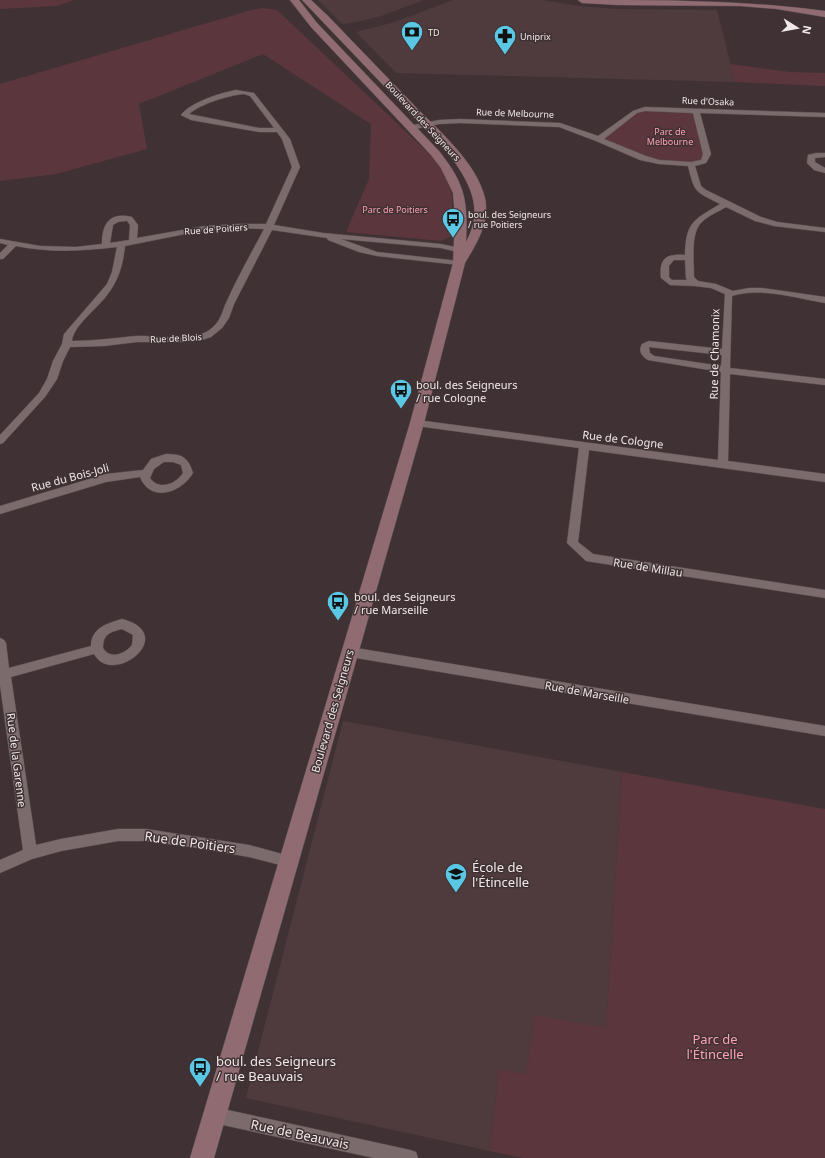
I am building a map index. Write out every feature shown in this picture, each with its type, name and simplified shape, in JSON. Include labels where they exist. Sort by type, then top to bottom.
[{"type":"street","name":"Boulevard des Seigneurs","points":[[202,1158],[417,423],[463,251],[462,213],[457,188],[443,162],[314,25],[294,0]]},
{"type":"street","name":"Boulevard des Seigneurs","points":[[306,0],[427,124],[461,162],[476,188],[480,208],[480,219],[477,232],[463,251]]},
{"type":"street","points":[[582,0],[742,4],[825,14]]},
{"type":"street","name":"Rue de Blois","points":[[67,344],[206,336],[216,330],[223,323],[230,304],[269,227],[296,167],[287,142],[279,130],[252,94],[245,92],[228,93],[188,111],[185,115],[191,118],[259,130],[279,130]]},
{"type":"street","name":"Rue d'Osaka","points":[[599,139],[635,112],[645,110],[825,115]]},
{"type":"street","points":[[696,111],[707,154],[705,160],[701,164],[691,164],[697,187],[725,204],[758,219],[777,224],[825,230]]},
{"type":"street","name":"Rue de Melbourne","points":[[411,128],[427,124],[460,121],[560,125],[599,139],[643,158],[659,162],[691,164]]},
{"type":"street","points":[[825,155],[817,155],[811,158],[811,163],[817,168],[825,171]]},
{"type":"street","points":[[695,283],[690,278],[689,258],[691,232],[697,222],[725,204]]},
{"type":"street","points":[[106,245],[106,228],[111,222],[118,219],[129,219],[134,225],[133,241]]},
{"type":"street","name":"Rue de Poitiers","points":[[0,241],[40,248],[58,249],[121,244],[205,228],[238,226],[269,227],[323,235],[426,244],[463,251]]},
{"type":"street","name":"Rue de Poitiers","points":[[323,235],[349,246],[377,254],[459,264]]},
{"type":"street","points":[[0,258],[15,243]]},
{"type":"street","points":[[0,441],[42,395],[52,379],[58,361],[67,344],[68,334],[111,286],[116,274],[121,252],[121,244]]},
{"type":"street","points":[[689,258],[672,257],[666,262],[664,268],[665,278],[670,282],[695,283],[713,286],[732,293],[743,290],[754,290],[825,300]]},
{"type":"street","name":"Rue de Chamonix","points":[[723,464],[727,302],[728,295],[732,293]]},
{"type":"street","points":[[726,353],[649,344],[645,346],[644,350],[649,358],[726,370],[825,382]]},
{"type":"street","name":"Rue de Cologne","points":[[417,423],[825,478]]},
{"type":"street","name":"Rue de Millau","points":[[584,446],[572,543],[590,558],[825,594]]},
{"type":"street","name":"Rue du Bois-Joli","points":[[0,510],[106,478],[147,473]]},
{"type":"street","name":"Rue de la Garenne","points":[[0,643],[5,674],[4,702],[30,853]]},
{"type":"street","points":[[5,674],[96,649]]},
{"type":"street","name":"Rue de Marseille","points":[[350,652],[825,731]]},
{"type":"street","name":"Rue de Poitiers","points":[[0,867],[30,853],[61,845],[118,835],[146,835],[242,850],[288,861]]},
{"type":"street","name":"Rue de Beauvais","points":[[214,1115],[410,1158]]},
{"type":"shaded area","points":[[318,0],[424,0],[381,16],[342,24]]},
{"type":"shaded area","points":[[453,0],[542,0],[579,6],[616,9],[717,10],[735,82],[396,73],[356,32],[395,22]]},
{"type":"shaded area","name":"École de l'Étincelle","points":[[343,721],[622,772],[606,1029],[535,1016],[526,1074],[499,1069],[490,1151],[246,1098]]},
{"type":"green space","points":[[0,0],[74,0],[57,6],[0,9]]},
{"type":"green space","name":"Parc de Poitiers","points":[[262,8],[277,10],[439,163],[450,188],[452,198],[452,236],[441,241],[346,232],[369,179],[371,124],[263,54],[139,104],[147,149],[56,174],[0,181],[0,84]]},
{"type":"green space","points":[[730,64],[790,72],[825,73],[825,86],[735,82]]},
{"type":"green space","name":"Parc de Melbourne","points":[[645,109],[696,111],[707,154],[701,164],[659,162],[599,139],[635,112]]},
{"type":"green space","name":"Parc de l'Étincelle","points":[[622,772],[825,809],[825,1158],[523,1158],[490,1151],[499,1069],[526,1074],[535,1015],[606,1028]]},
{"type":"place","name":"TD","points":[[412,52]]},
{"type":"place","name":"Uniprix","points":[[505,56]]},
{"type":"place","name":"boul. des Seigneurs / rue Poitiers","points":[[453,238]]},
{"type":"place","name":"boul. des Seigneurs / rue Cologne","points":[[401,410]]},
{"type":"place","name":"boul. des Seigneurs / rue Marseille","points":[[338,622]]},
{"type":"place","name":"École de l'Étincelle","points":[[456,894]]},
{"type":"place","name":"boul. des Seigneurs / rue Beauvais","points":[[200,1088]]}]
